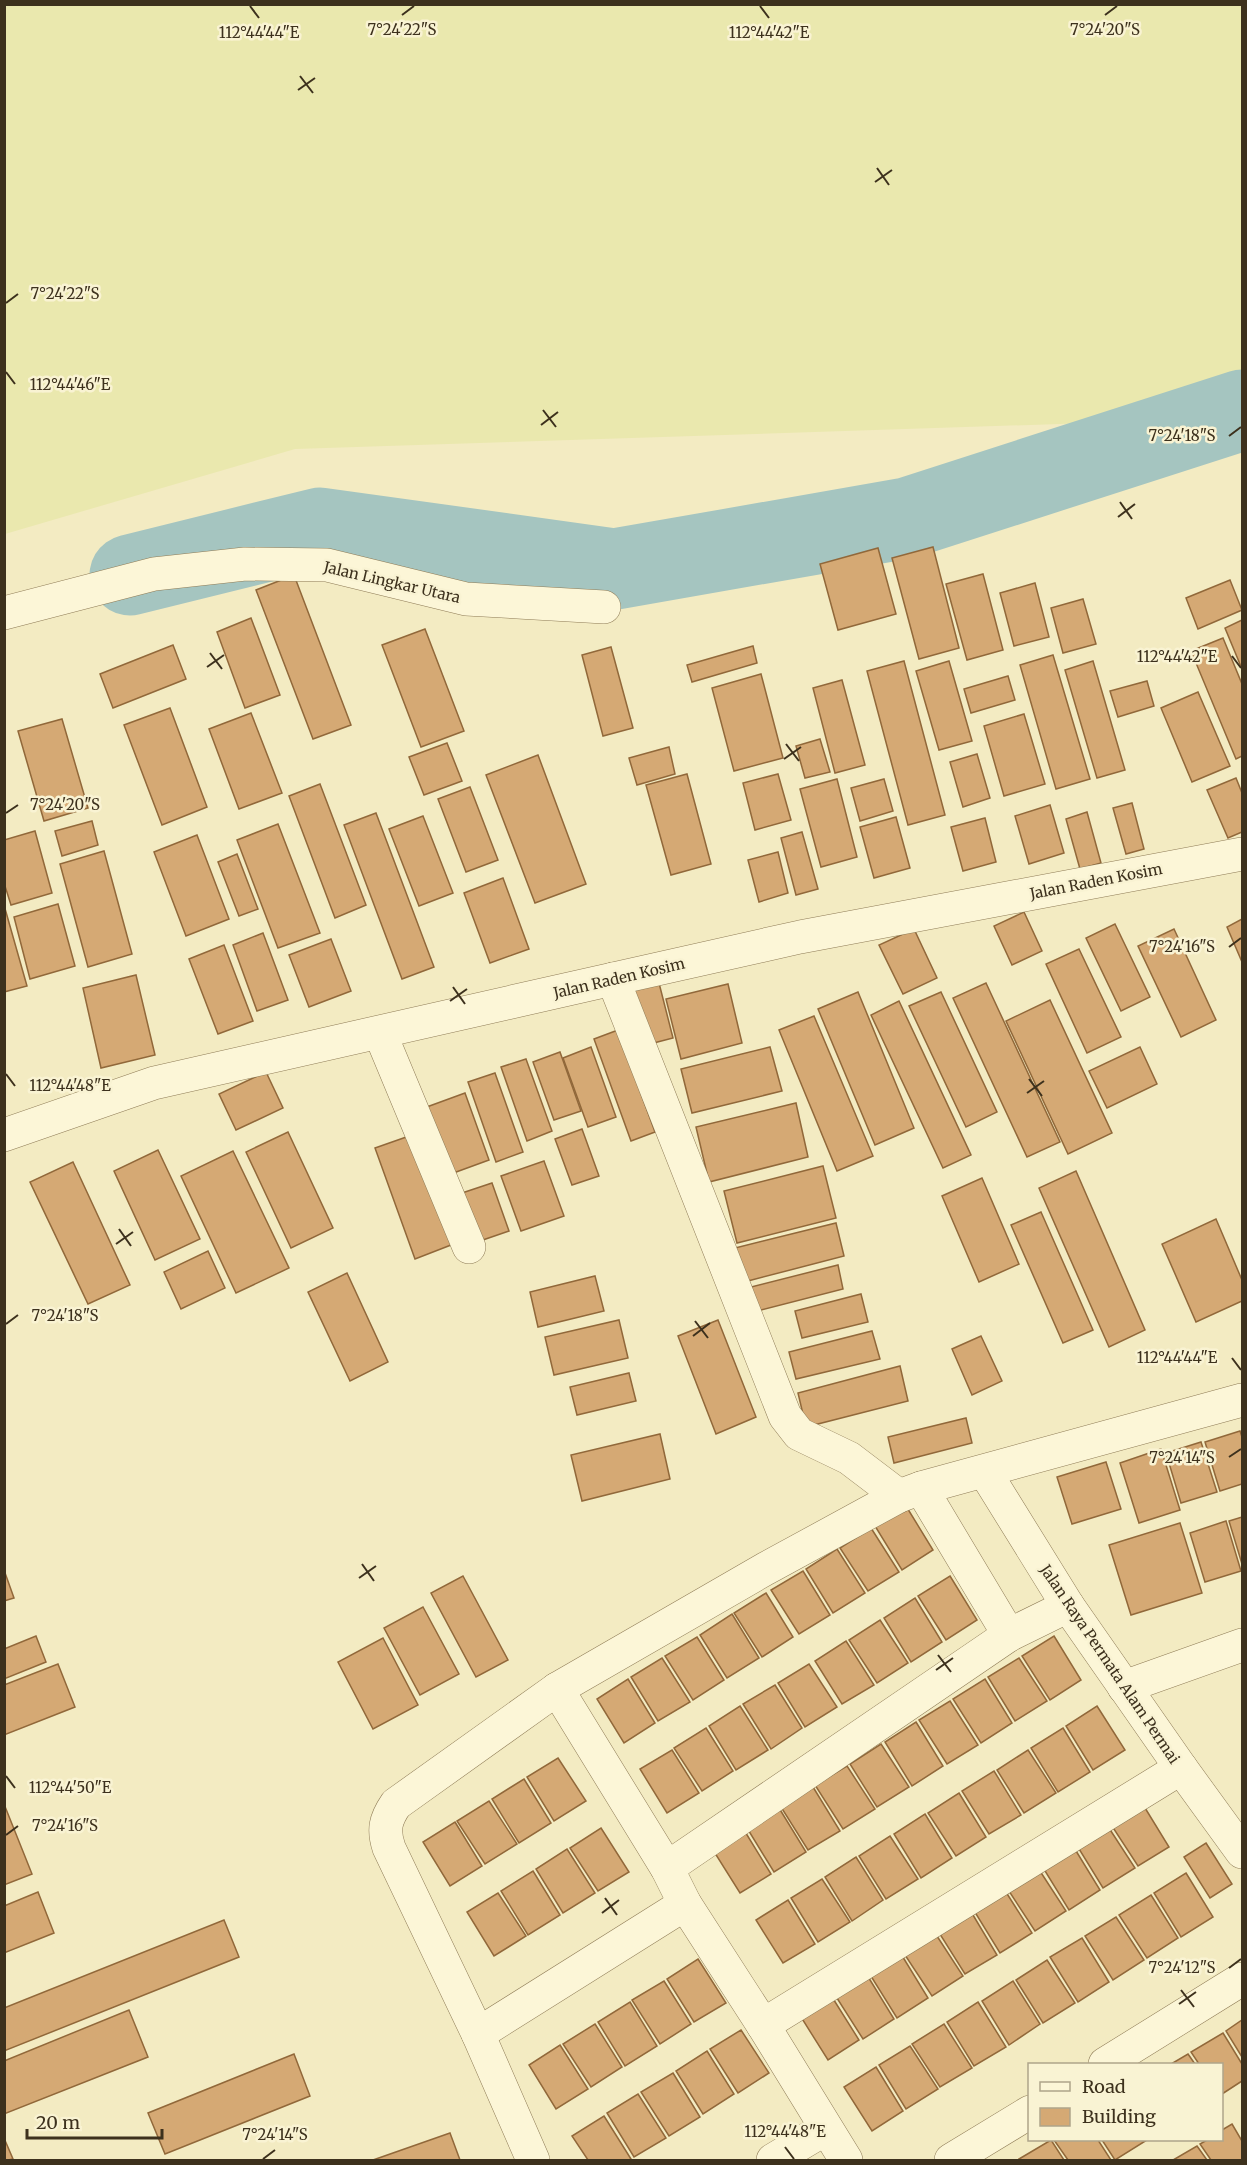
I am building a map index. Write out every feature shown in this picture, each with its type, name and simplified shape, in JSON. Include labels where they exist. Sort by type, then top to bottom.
[{"type":"street","name":"Jalan Lingkar Utara","points":[[4,613],[154,574],[245,564],[327,565],[466,599],[604,607]]},
{"type":"street","name":"Jalan Raden Kosim","points":[[4,1135],[154,1083],[800,937],[1242,854]]},
{"type":"street","points":[[613,979],[785,1416],[799,1434],[849,1458],[910,1492],[1009,1635]]},
{"type":"street","points":[[380,1033],[469,1247]]},
{"type":"street","points":[[533,2160],[478,2034],[389,1848],[385,1827],[388,1816],[396,1804],[557,1689],[765,1569],[910,1492],[1242,1400]]},
{"type":"street","name":"Jalan Raya Permata Alam Permai","points":[[985,1472],[1068,1606],[1181,1768],[1238,1839]]},
{"type":"street","points":[[667,1868],[1009,1635],[1068,1606]]},
{"type":"street","points":[[1124,1687],[1242,1644]]},
{"type":"street","points":[[557,1689],[667,1868],[685,1904],[846,2160]]},
{"type":"street","points":[[763,2025],[1181,1768]]},
{"type":"street","points":[[478,2034],[685,1904]]},
{"type":"street","points":[[1107,2063],[1242,1979]]},
{"type":"street","points":[[951,2160],[1028,2113]]},
{"type":"street","points":[[773,2160],[825,2129]]},
{"type":"shaded area","points":[[5,4],[1242,5],[1242,380],[1089,423],[295,449],[5,534]]},
{"type":"building","points":[[933,547],[959,648],[919,659],[892,558]]},
{"type":"building","points":[[878,548],[896,614],[838,630],[820,564]]},
{"type":"building","points":[[983,574],[1003,650],[967,660],[946,584]]},
{"type":"building","points":[[294,575],[351,725],[313,739],[256,590]]},
{"type":"building","points":[[1230,580],[1242,610],[1198,629],[1186,598]]},
{"type":"building","points":[[1035,583],[1049,637],[1014,646],[1000,593]]},
{"type":"building","points":[[1083,599],[1096,644],[1063,653],[1051,608]]},
{"type":"building","points":[[251,618],[280,695],[245,708],[217,632]]},
{"type":"building","points":[[1242,620],[1242,669],[1225,628]]},
{"type":"building","points":[[425,629],[464,731],[421,747],[382,645]]},
{"type":"building","points":[[1223,638],[1242,684],[1242,756],[1236,759],[1191,651]]},
{"type":"building","points":[[173,645],[186,679],[113,708],[100,674]]},
{"type":"building","points":[[753,646],[757,663],[692,682],[687,665]]},
{"type":"building","points":[[611,647],[633,728],[603,736],[582,655]]},
{"type":"building","points":[[1053,655],[1090,779],[1056,789],[1020,665]]},
{"type":"building","points":[[904,661],[945,815],[908,825],[867,671]]},
{"type":"building","points":[[949,661],[972,741],[939,750],[916,671]]},
{"type":"building","points":[[1093,661],[1125,770],[1097,778],[1065,670]]},
{"type":"building","points":[[761,674],[783,758],[734,771],[712,688]]},
{"type":"building","points":[[1008,676],[1015,700],[971,713],[964,689]]},
{"type":"building","points":[[842,680],[865,765],[835,773],[813,688]]},
{"type":"building","points":[[1147,681],[1154,706],[1118,717],[1110,691]]},
{"type":"building","points":[[1198,692],[1230,766],[1192,782],[1161,708]]},
{"type":"building","points":[[170,708],[207,807],[162,825],[124,725]]},
{"type":"building","points":[[251,713],[282,793],[239,809],[209,729]]},
{"type":"building","points":[[1024,714],[1045,784],[1004,796],[984,726]]},
{"type":"building","points":[[62,719],[88,808],[44,821],[18,731]]},
{"type":"building","points":[[820,739],[830,772],[805,778],[796,746]]},
{"type":"building","points":[[447,743],[462,781],[424,795],[409,757]]},
{"type":"building","points":[[669,747],[675,774],[637,785],[629,758]]},
{"type":"building","points":[[977,754],[990,798],[963,807],[950,762]]},
{"type":"building","points":[[538,755],[586,884],[535,903],[486,775]]},
{"type":"building","points":[[687,774],[711,864],[671,875],[646,785]]},
{"type":"building","points":[[778,774],[791,820],[755,830],[743,783]]},
{"type":"building","points":[[1236,778],[1242,793],[1242,832],[1228,838],[1207,790]]},
{"type":"building","points":[[837,779],[857,857],[821,867],[800,789]]},
{"type":"building","points":[[884,779],[893,811],[860,821],[851,788]]},
{"type":"building","points":[[320,784],[366,905],[335,918],[289,796]]},
{"type":"building","points":[[470,787],[498,860],[466,872],[438,799]]},
{"type":"building","points":[[1132,803],[1144,849],[1126,854],[1113,808]]},
{"type":"building","points":[[1050,805],[1064,853],[1029,864],[1015,816]]},
{"type":"building","points":[[1087,812],[1101,863],[1080,869],[1066,819]]},
{"type":"building","points":[[376,813],[434,967],[402,979],[344,825]]},
{"type":"building","points":[[423,816],[453,893],[419,906],[389,829]]},
{"type":"building","points":[[896,817],[910,868],[874,878],[860,827]]},
{"type":"building","points":[[985,818],[996,862],[963,871],[951,827]]},
{"type":"building","points":[[92,821],[98,845],[62,856],[55,831]]},
{"type":"building","points":[[278,824],[320,933],[278,948],[237,840]]},
{"type":"building","points":[[35,831],[52,893],[11,905],[4,883],[4,840]]},
{"type":"building","points":[[802,832],[818,889],[796,895],[781,838]]},
{"type":"building","points":[[197,835],[229,919],[186,936],[154,852]]},
{"type":"building","points":[[104,851],[132,954],[88,967],[60,864]]},
{"type":"building","points":[[778,852],[788,893],[759,902],[748,860]]},
{"type":"building","points":[[237,854],[258,909],[239,916],[218,862]]},
{"type":"building","points":[[503,878],[529,949],[490,963],[464,893]]},
{"type":"building","points":[[58,904],[75,966],[30,979],[14,917]]},
{"type":"building","points":[[4,905],[27,986],[4,992]]},
{"type":"building","points":[[1024,912],[1042,951],[1012,965],[994,926]]},
{"type":"building","points":[[1242,919],[1242,962],[1227,927]]},
{"type":"building","points":[[1115,924],[1150,997],[1121,1011],[1086,938]]},
{"type":"building","points":[[914,929],[937,978],[903,994],[879,945]]},
{"type":"building","points":[[1174,929],[1216,1020],[1181,1037],[1138,946]]},
{"type":"building","points":[[263,933],[288,1000],[257,1011],[233,945]]},
{"type":"building","points":[[331,939],[351,991],[309,1007],[289,955]]},
{"type":"building","points":[[224,945],[253,1021],[218,1034],[189,959]]},
{"type":"building","points":[[1079,949],[1121,1037],[1087,1053],[1046,964]]},
{"type":"building","points":[[136,975],[155,1055],[101,1068],[83,988]]},
{"type":"building","points":[[659,983],[673,1038],[642,1046],[628,991]]},
{"type":"building","points":[[986,983],[1060,1142],[1027,1157],[953,998]]},
{"type":"building","points":[[728,984],[742,1043],[681,1059],[666,999]]},
{"type":"building","points":[[858,992],[914,1128],[875,1145],[818,1009]]},
{"type":"building","points":[[941,992],[997,1112],[966,1127],[909,1006]]},
{"type":"building","points":[[1050,1000],[1112,1133],[1068,1154],[1006,1021]]},
{"type":"building","points":[[899,1001],[971,1155],[943,1168],[871,1015]]},
{"type":"building","points":[[814,1016],[873,1156],[837,1171],[779,1030]]},
{"type":"building","points":[[618,1030],[655,1132],[631,1141],[594,1039]]},
{"type":"building","points":[[591,1047],[616,1117],[588,1127],[563,1058]]},
{"type":"building","points":[[770,1047],[782,1091],[692,1113],[681,1069]]},
{"type":"building","points":[[1140,1047],[1157,1084],[1107,1108],[1089,1071]]},
{"type":"building","points":[[560,1052],[581,1111],[554,1120],[533,1062]]},
{"type":"building","points":[[526,1059],[552,1131],[527,1141],[501,1067]]},
{"type":"building","points":[[266,1072],[283,1108],[236,1130],[219,1094]]},
{"type":"building","points":[[495,1073],[523,1152],[496,1162],[468,1082]]},
{"type":"building","points":[[465,1093],[489,1160],[448,1175],[424,1108]]},
{"type":"building","points":[[796,1103],[808,1157],[709,1182],[696,1127]]},
{"type":"building","points":[[582,1129],[599,1176],[572,1185],[555,1139]]},
{"type":"building","points":[[288,1132],[333,1228],[291,1248],[246,1152]]},
{"type":"building","points":[[412,1135],[451,1245],[415,1259],[375,1148]]},
{"type":"building","points":[[158,1150],[200,1239],[155,1260],[114,1171]]},
{"type":"building","points":[[233,1151],[289,1268],[236,1293],[181,1176]]},
{"type":"building","points":[[544,1161],[564,1216],[521,1231],[501,1176]]},
{"type":"building","points":[[73,1162],[130,1285],[88,1304],[30,1182]]},
{"type":"building","points":[[823,1166],[836,1218],[737,1243],[724,1191]]},
{"type":"building","points":[[1076,1171],[1145,1330],[1109,1347],[1039,1188]]},
{"type":"building","points":[[982,1178],[1019,1264],[979,1282],[942,1196]]},
{"type":"building","points":[[492,1183],[509,1231],[477,1242],[459,1194]]},
{"type":"building","points":[[1041,1212],[1093,1330],[1063,1343],[1011,1225]]},
{"type":"building","points":[[1216,1219],[1242,1280],[1242,1301],[1196,1322],[1162,1244]]},
{"type":"building","points":[[836,1223],[844,1256],[744,1282],[735,1248]]},
{"type":"building","points":[[208,1251],[225,1288],[181,1309],[164,1272]]},
{"type":"building","points":[[838,1265],[843,1289],[757,1311],[751,1287]]},
{"type":"building","points":[[347,1273],[388,1362],[350,1381],[308,1292]]},
{"type":"building","points":[[595,1276],[604,1311],[538,1327],[530,1292]]},
{"type":"building","points":[[861,1294],[868,1322],[802,1338],[795,1311]]},
{"type":"building","points":[[619,1320],[628,1358],[554,1375],[545,1337]]},
{"type":"building","points":[[718,1320],[756,1417],[716,1434],[678,1336]]},
{"type":"building","points":[[872,1331],[880,1359],[796,1379],[789,1352]]},
{"type":"building","points":[[981,1336],[1002,1381],[972,1395],[952,1349]]},
{"type":"building","points":[[900,1366],[908,1401],[806,1427],[798,1393]]},
{"type":"building","points":[[629,1373],[636,1401],[577,1415],[570,1387]]},
{"type":"building","points":[[966,1418],[972,1443],[894,1463],[888,1437]]},
{"type":"building","points":[[1240,1431],[1242,1484],[1220,1491],[1205,1442]]},
{"type":"building","points":[[660,1434],[670,1479],[582,1501],[571,1455]]},
{"type":"building","points":[[1201,1442],[1217,1492],[1181,1503],[1166,1453]]},
{"type":"building","points":[[1161,1449],[1180,1510],[1139,1523],[1120,1463]]},
{"type":"building","points":[[1106,1462],[1121,1509],[1072,1524],[1057,1477]]},
{"type":"building","points":[[906,1506],[933,1550],[902,1570],[875,1526]]},
{"type":"building","points":[[1242,1517],[1242,1564],[1229,1521]]},
{"type":"building","points":[[1226,1521],[1241,1571],[1205,1582],[1190,1533]]},
{"type":"building","points":[[1180,1523],[1202,1593],[1131,1615],[1109,1545]]},
{"type":"building","points":[[871,1528],[899,1572],[868,1591],[840,1548]]},
{"type":"building","points":[[837,1549],[865,1593],[833,1613],[806,1569]]},
{"type":"building","points":[[4,1570],[14,1598],[4,1601]]},
{"type":"building","points":[[803,1571],[830,1615],[799,1634],[771,1590]]},
{"type":"building","points":[[463,1576],[508,1660],[476,1677],[431,1593]]},
{"type":"building","points":[[950,1576],[977,1620],[946,1640],[918,1596]]},
{"type":"building","points":[[766,1593],[793,1637],[762,1657],[734,1613]]},
{"type":"building","points":[[915,1598],[942,1642],[911,1662],[884,1618]]},
{"type":"building","points":[[423,1607],[459,1674],[420,1695],[384,1628]]},
{"type":"building","points":[[732,1614],[759,1658],[727,1678],[700,1635]]},
{"type":"building","points":[[880,1620],[908,1663],[877,1683],[849,1640]]},
{"type":"building","points":[[36,1636],[46,1662],[4,1679],[4,1649]]},
{"type":"building","points":[[1054,1636],[1081,1680],[1050,1700],[1022,1656]]},
{"type":"building","points":[[697,1637],[724,1680],[693,1700],[665,1656]]},
{"type":"building","points":[[383,1638],[418,1705],[373,1729],[338,1662]]},
{"type":"building","points":[[846,1641],[874,1685],[842,1704],[815,1661]]},
{"type":"building","points":[[662,1658],[690,1702],[658,1721],[631,1677]]},
{"type":"building","points":[[1019,1658],[1047,1701],[1015,1721],[988,1677]]},
{"type":"building","points":[[58,1664],[75,1707],[4,1735],[4,1685]]},
{"type":"building","points":[[809,1664],[837,1707],[805,1727],[778,1683]]},
{"type":"building","points":[[628,1679],[655,1723],[624,1743],[597,1699]]},
{"type":"building","points":[[985,1679],[1012,1723],[981,1743],[953,1699]]},
{"type":"building","points":[[775,1685],[802,1728],[771,1749],[743,1704]]},
{"type":"building","points":[[950,1701],[978,1745],[947,1764],[919,1720]]},
{"type":"building","points":[[740,1706],[768,1750],[736,1770],[709,1726]]},
{"type":"building","points":[[1097,1706],[1125,1750],[1093,1770],[1066,1726]]},
{"type":"building","points":[[916,1722],[943,1766],[912,1786],[885,1742]]},
{"type":"building","points":[[706,1728],[733,1771],[702,1791],[674,1748]]},
{"type":"building","points":[[1063,1728],[1090,1772],[1058,1792],[1031,1748]]},
{"type":"building","points":[[881,1744],[909,1787],[877,1807],[850,1764]]},
{"type":"building","points":[[672,1750],[699,1793],[667,1813],[640,1769]]},
{"type":"building","points":[[1028,1750],[1056,1793],[1024,1813],[997,1770]]},
{"type":"building","points":[[558,1758],[586,1801],[554,1821],[527,1777]]},
{"type":"building","points":[[847,1766],[875,1809],[843,1829],[815,1785]]},
{"type":"building","points":[[994,1771],[1021,1815],[989,1834],[962,1791]]},
{"type":"building","points":[[524,1779],[551,1823],[519,1843],[492,1799]]},
{"type":"building","points":[[813,1787],[840,1831],[808,1850],[781,1807]]},
{"type":"building","points":[[959,1793],[986,1837],[956,1856],[928,1813]]},
{"type":"building","points":[[489,1801],[517,1844],[485,1864],[457,1821]]},
{"type":"building","points":[[1142,1803],[1169,1847],[1138,1866],[1110,1823]]},
{"type":"building","points":[[4,1804],[32,1874],[4,1885]]},
{"type":"building","points":[[779,1808],[806,1852],[774,1872],[747,1828]]},
{"type":"building","points":[[925,1814],[952,1858],[921,1878],[894,1834]]},
{"type":"building","points":[[455,1822],[482,1866],[450,1886],[423,1842]]},
{"type":"building","points":[[1107,1825],[1135,1868],[1103,1888],[1076,1844]]},
{"type":"building","points":[[601,1828],[629,1872],[598,1891],[570,1848]]},
{"type":"building","points":[[744,1830],[771,1874],[740,1893],[713,1850]]},
{"type":"building","points":[[890,1836],[918,1879],[886,1899],[859,1856]]},
{"type":"building","points":[[1206,1843],[1232,1884],[1210,1898],[1184,1857]]},
{"type":"building","points":[[1073,1846],[1100,1890],[1069,1910],[1042,1866]]},
{"type":"building","points":[[567,1849],[595,1893],[563,1913],[536,1869]]},
{"type":"building","points":[[856,1857],[883,1900],[852,1921],[825,1877]]},
{"type":"building","points":[[1038,1868],[1066,1911],[1035,1931],[1007,1888]]},
{"type":"building","points":[[533,1871],[560,1915],[528,1935],[501,1891]]},
{"type":"building","points":[[1186,1873],[1213,1917],[1181,1937],[1154,1893]]},
{"type":"building","points":[[822,1879],[850,1922],[818,1942],[791,1898]]},
{"type":"building","points":[[1004,1889],[1032,1933],[1000,1953],[973,1909]]},
{"type":"building","points":[[38,1892],[54,1933],[4,1953],[4,1906]]},
{"type":"building","points":[[498,1893],[526,1936],[494,1956],[467,1912]]},
{"type":"building","points":[[1151,1895],[1178,1938],[1147,1958],[1119,1915]]},
{"type":"building","points":[[788,1900],[815,1944],[783,1963],[756,1920]]},
{"type":"building","points":[[970,1910],[997,1955],[965,1974],[938,1931]]},
{"type":"building","points":[[1116,1917],[1144,1960],[1113,1980],[1085,1936]]},
{"type":"building","points":[[224,1920],[239,1957],[4,2051],[4,2008]]},
{"type":"building","points":[[935,1933],[963,1976],[932,1996],[903,1952]]},
{"type":"building","points":[[1082,1938],[1109,1982],[1078,2002],[1050,1957]]},
{"type":"building","points":[[901,1954],[928,1998],[897,2018],[869,1973]]},
{"type":"building","points":[[698,1959],[726,2003],[694,2022],[667,1979]]},
{"type":"building","points":[[1047,1960],[1075,2003],[1043,2023],[1016,1980]]},
{"type":"building","points":[[867,1975],[894,2019],[863,2039],[835,1995]]},
{"type":"building","points":[[664,1981],[691,2024],[660,2044],[632,2000]]},
{"type":"building","points":[[1013,1981],[1040,2024],[1009,2045],[982,2001]]},
{"type":"building","points":[[832,1997],[859,2040],[828,2060],[801,2017]]},
{"type":"building","points":[[630,2002],[657,2046],[625,2066],[598,2022]]},
{"type":"building","points":[[978,2002],[1006,2047],[974,2066],[947,2022]]},
{"type":"building","points":[[129,2010],[148,2057],[4,2114],[4,2061]]},
{"type":"building","points":[[1242,2020],[1242,2057],[1226,2031]]},
{"type":"building","points":[[595,2024],[622,2067],[591,2087],[563,2044]]},
{"type":"building","points":[[944,2024],[972,2068],[940,2087],[912,2044]]},
{"type":"building","points":[[741,2030],[769,2073],[738,2093],[710,2049]]},
{"type":"building","points":[[1223,2033],[1242,2064],[1242,2081],[1223,2093],[1223,2063],[1198,2063],[1191,2052]]},
{"type":"building","points":[[560,2045],[588,2089],[556,2109],[529,2065]]},
{"type":"building","points":[[910,2046],[938,2089],[906,2109],[879,2065]]},
{"type":"building","points":[[707,2051],[734,2094],[703,2114],[676,2071]]},
{"type":"building","points":[[294,2054],[310,2096],[165,2154],[148,2113]]},
{"type":"building","points":[[1188,2054],[1194,2063],[1173,2063]]},
{"type":"building","points":[[876,2067],[903,2111],[872,2131],[844,2087]]},
{"type":"building","points":[[673,2073],[700,2117],[669,2136],[641,2092]]},
{"type":"building","points":[[638,2094],[666,2138],[634,2157],[607,2113]]},
{"type":"building","points":[[604,2116],[631,2159],[588,2160],[572,2136]]},
{"type":"building","points":[[1232,2124],[1242,2141],[1242,2160],[1211,2160],[1200,2144],[1205,2141],[1223,2141],[1223,2129]]},
{"type":"building","points":[[450,2133],[460,2160],[373,2160]]},
{"type":"building","points":[[4,2138],[13,2159],[4,2160]]},
{"type":"building","points":[[1052,2141],[1064,2160],[1020,2160]]},
{"type":"building","points":[[1055,2141],[1099,2141],[1111,2160],[1068,2160]]},
{"type":"building","points":[[1103,2141],[1145,2141],[1115,2160]]},
{"type":"building","points":[[1197,2146],[1207,2160],[1173,2160]]},
{"type":"waterway","points":[[130,575],[320,528],[615,569],[907,518],[1242,410]]}]
